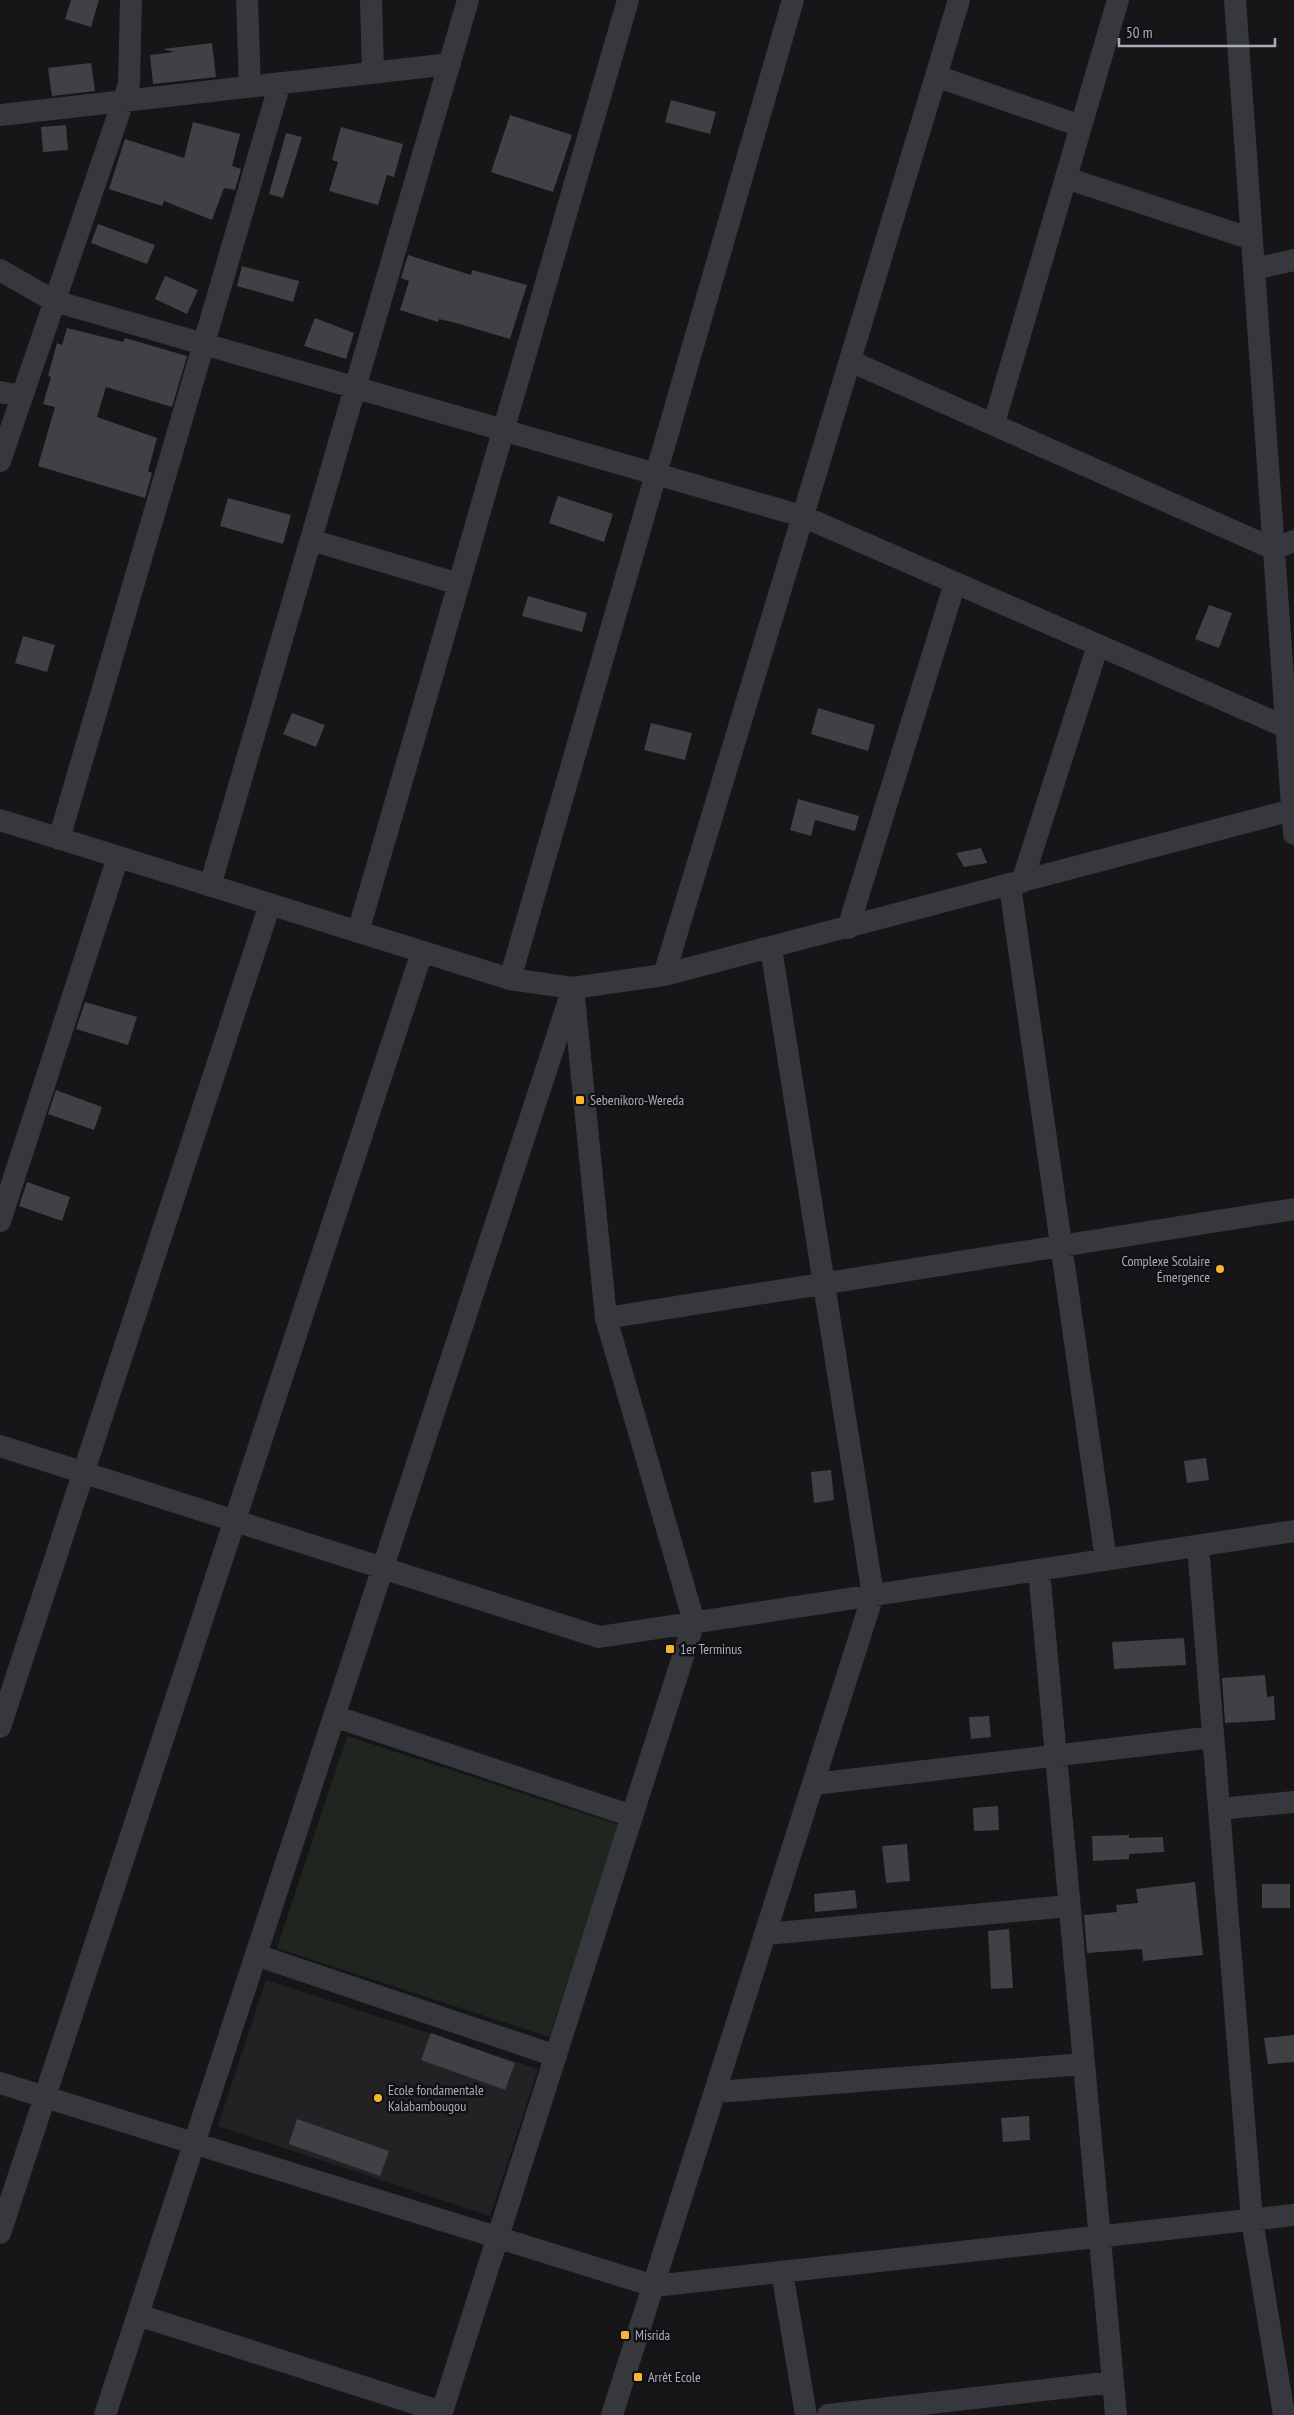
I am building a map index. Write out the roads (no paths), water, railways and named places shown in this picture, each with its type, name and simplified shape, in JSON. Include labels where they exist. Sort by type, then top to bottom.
[{"type":"street","points":[[0,461],[129,84],[131,0]]},
{"type":"street","points":[[247,0],[250,87]]},
{"type":"street","points":[[371,0],[373,73]]},
{"type":"street","points":[[210,886],[468,0]]},
{"type":"street","points":[[358,932],[628,0]]},
{"type":"street","points":[[510,980],[794,0]]},
{"type":"street","points":[[664,975],[959,0]]},
{"type":"street","points":[[994,423],[1118,0]]},
{"type":"street","points":[[0,820],[510,980],[574,988],[664,975],[1016,884],[1293,821],[1292,769],[1286,727],[1284,545],[1254,269],[1235,0]]},
{"type":"street","points":[[0,115],[450,64]]},
{"type":"street","points":[[936,76],[1081,126]]},
{"type":"street","points":[[59,839],[280,83]]},
{"type":"street","points":[[1066,178],[1252,239]]},
{"type":"street","points":[[1254,269],[1294,260]]},
{"type":"street","points":[[0,270],[54,301],[802,516],[1286,727]]},
{"type":"street","points":[[850,361],[1284,545]]},
{"type":"street","points":[[0,392],[22,396]]},
{"type":"street","points":[[311,540],[459,584]]},
{"type":"street","points":[[848,928],[955,583]]},
{"type":"street","points":[[1098,645],[1016,884],[1061,1246],[1106,1560]]},
{"type":"street","points":[[0,1220],[118,857]]},
{"type":"street","points":[[0,1726],[270,904]]},
{"type":"street","points":[[612,2415],[874,1595],[771,948]]},
{"type":"street","points":[[0,2233],[422,952]]},
{"type":"street","points":[[138,2315],[442,2413],[694,1622],[606,1318],[574,988]]},
{"type":"street","points":[[105,2415],[574,988]]},
{"type":"street","points":[[606,1318],[1294,1209]]},
{"type":"street","points":[[0,1446],[599,1637],[1294,1532]]},
{"type":"street","points":[[1198,1546],[1252,2220],[1284,2415]]},
{"type":"street","points":[[1039,1570],[1116,2415]]},
{"type":"street","points":[[334,1716],[632,1816]]},
{"type":"street","points":[[814,1784],[1213,1737]]},
{"type":"street","points":[[1219,1809],[1294,1802]]},
{"type":"street","points":[[766,1934],[1070,1906]]},
{"type":"street","points":[[256,1954],[556,2056]]},
{"type":"street","points":[[716,2092],[1084,2064]]},
{"type":"street","points":[[0,2083],[654,2286],[1294,2215]]},
{"type":"street","points":[[782,2272],[806,2415]]},
{"type":"street","points":[[828,2415],[1113,2382]]},
{"type":"place","name":"Sebenikoro-Wereda","points":[[580,1100]]},
{"type":"place","name":"Complexe Scolaire Émergence","points":[[1220,1269]]},
{"type":"place","name":"1er Terminus","points":[[670,1649]]},
{"type":"place","name":"Ecole fondamentale Kalabambougou","points":[[378,2098]]},
{"type":"place","name":"Misrida","points":[[625,2335]]},
{"type":"place","name":"Arrêt Ecole","points":[[638,2377]]}]
